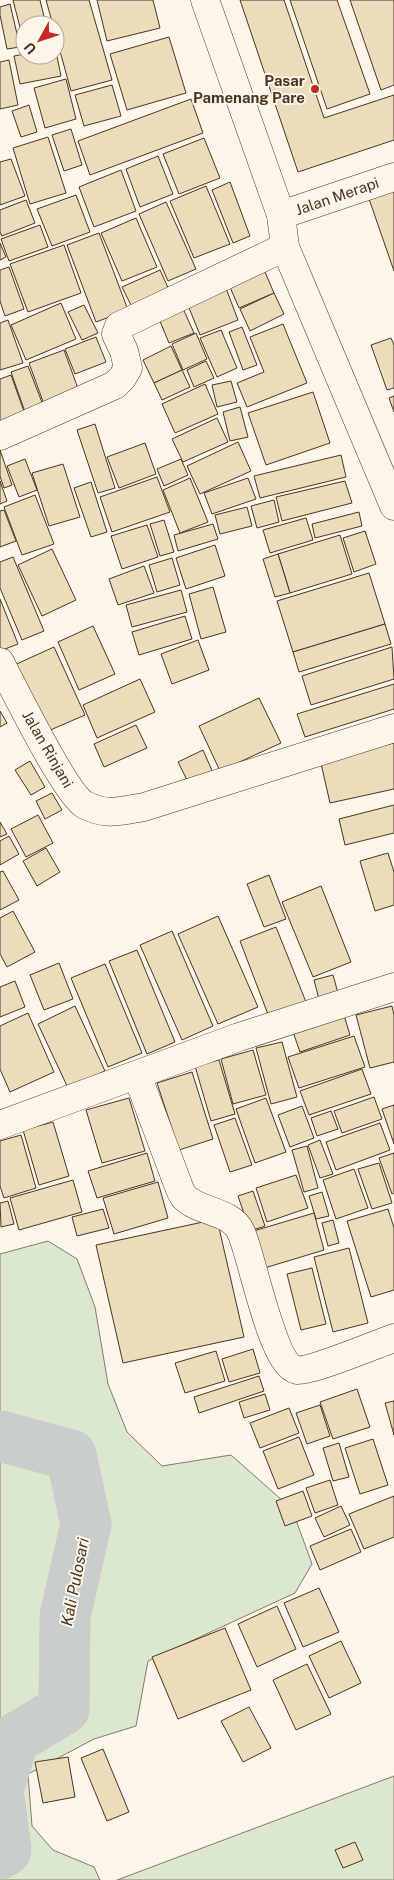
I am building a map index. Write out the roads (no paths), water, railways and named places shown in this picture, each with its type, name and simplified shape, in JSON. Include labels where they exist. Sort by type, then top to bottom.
[{"type":"street","points":[[205,0],[281,215],[285,247],[394,506]]},
{"type":"street","name":"Jalan Merapi","points":[[281,215],[394,177]]},
{"type":"street","points":[[0,436],[115,386],[128,368],[124,351],[116,334],[119,326],[285,247]]},
{"type":"street","name":"Jalan Rinjani","points":[[0,662],[65,783],[83,804],[108,813],[144,807],[394,728]]},
{"type":"street","points":[[0,1125],[239,1037],[394,987]]},
{"type":"street","points":[[137,1075],[184,1196],[191,1202],[224,1216],[241,1231],[275,1342],[289,1366],[296,1370],[311,1368],[394,1338]]},
{"type":"waterway","name":"Kali Pulosari","points":[[0,1436],[71,1455],[86,1524],[65,1616],[64,1709],[13,1740],[0,1784]]},
{"type":"waterway","name":"Kali Pulosari","points":[[0,1803],[6,1850],[0,1854]]},
{"type":"place","name":"Pasar Pamenang Pare","points":[[315,89]]}]
